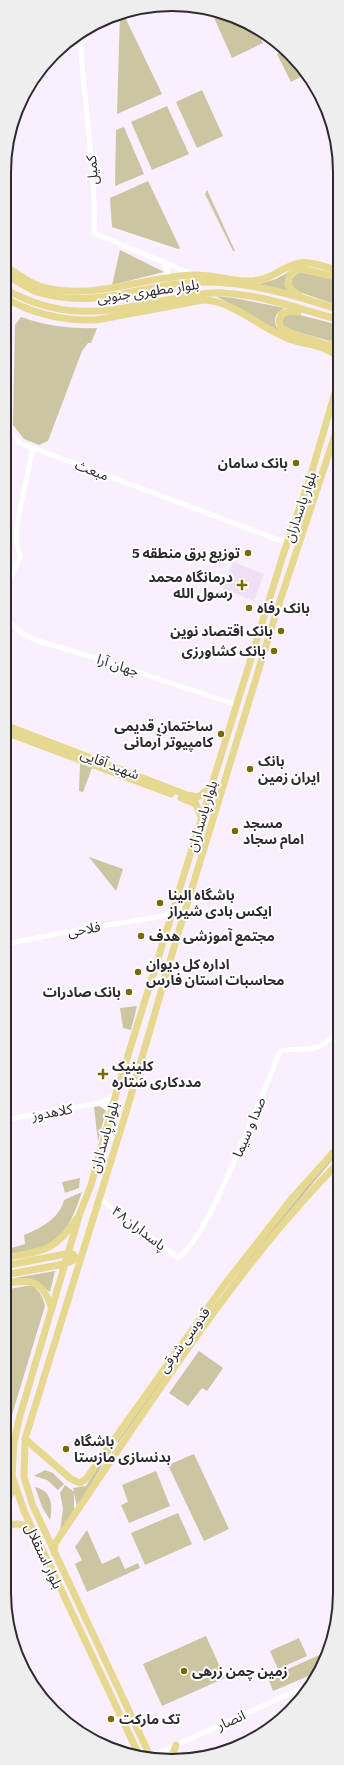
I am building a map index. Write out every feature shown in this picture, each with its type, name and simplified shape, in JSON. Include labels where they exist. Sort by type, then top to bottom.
[{"type":"main road","points":[[11,270],[40,286],[80,292],[195,275],[257,280],[272,276],[298,263],[311,264],[333,269]]},
{"type":"main road","points":[[310,300],[294,292],[290,288],[288,280],[293,272],[302,269],[333,276]]},
{"type":"main road","name":"بلوار مطهری جنوبی","points":[[11,277],[36,292],[80,299],[95,299],[185,283],[224,282],[310,300],[333,308]]},
{"type":"main road","points":[[31,282],[36,292]]},
{"type":"main road","name":"بلوار مطهری جنوبی","points":[[11,292],[36,304],[80,313],[96,312],[151,303],[201,293],[224,293],[264,299],[333,318]]},
{"type":"main road","points":[[11,301],[36,312],[79,321],[96,320],[203,300],[217,301],[282,336],[328,350],[333,353]]},
{"type":"main road","points":[[151,303],[165,307]]},
{"type":"main road","points":[[318,314],[292,311],[284,312],[280,318],[279,325],[284,330],[328,345],[333,344]]},
{"type":"main road","points":[[79,321],[96,312]]},
{"type":"main road","name":"بلوار پاسداران","points":[[70,1253],[80,1213],[90,1185],[116,1094],[236,705],[287,543],[310,478],[333,402]]},
{"type":"main road","name":"بلوار پاسداران","points":[[80,1257],[276,613],[333,441]]},
{"type":"main road","name":"شهید آقایی","points":[[11,727],[194,800]]},
{"type":"main road","name":"شهید آقایی","points":[[11,734],[165,789]]},
{"type":"main road","points":[[202,817],[194,800],[202,795],[211,786]]},
{"type":"main road","points":[[143,1010],[155,1013]]},
{"type":"main road","name":"قدوسی شرقی","points":[[25,1438],[71,1480],[80,1483],[86,1479],[222,1288],[293,1197],[333,1153]]},
{"type":"main road","name":"قدوسی شرقی","points":[[54,1553],[57,1540],[146,1409],[231,1290],[276,1233],[333,1169]]},
{"type":"main road","points":[[11,1257],[43,1250],[54,1245],[65,1236],[80,1213]]},
{"type":"main road","points":[[11,1265],[70,1253],[80,1257]]},
{"type":"main road","name":"بلوار استقلال","points":[[70,1253],[65,1264],[19,1419],[12,1463],[12,1476],[32,1529],[136,1750]]},
{"type":"main road","points":[[11,1274],[65,1264],[80,1257]]},
{"type":"main road","name":"بلوار استقلال","points":[[80,1257],[25,1438],[24,1477],[33,1506],[54,1553],[148,1752]]},
{"type":"main road","points":[[11,1262],[15,1264]]},
{"type":"main road","points":[[11,1282],[27,1281],[36,1283],[42,1287],[48,1296],[52,1309]]},
{"type":"main road","points":[[109,1446],[117,1452]]},
{"type":"main road","points":[[11,1494],[15,1487]]},
{"type":"main road","points":[[11,1525],[23,1524],[32,1529]]},
{"type":"main road","points":[[105,1684],[113,1680]]},
{"type":"main road","points":[[173,1754],[176,1745]]},
{"type":"street","name":"کمیل","points":[[80,40],[90,148],[94,233],[118,244],[161,260]]},
{"type":"street","points":[[161,260],[195,275]]},
{"type":"street","points":[[161,260],[168,272],[162,279]]},
{"type":"street","points":[[11,310],[15,306],[22,306]]},
{"type":"street","name":"مبعث","points":[[11,432],[20,443],[287,543]]},
{"type":"street","points":[[11,577],[20,557],[16,539],[17,524],[33,448]]},
{"type":"street","name":"جهان آرا","points":[[11,623],[21,633],[35,640],[89,656],[236,705]]},
{"type":"street","name":"فلاحی","points":[[11,943],[163,916],[173,912]]},
{"type":"street","points":[[163,916],[167,920],[168,926]]},
{"type":"street","name":"صدا و سیما","points":[[178,1258],[193,1242],[218,1198],[280,1051],[315,1049],[325,1044],[333,1035]]},
{"type":"street","name":"کلاهدوز","points":[[11,1119],[99,1103],[116,1094]]},
{"type":"street","points":[[99,1103],[112,1110]]},
{"type":"street","name":"پاسداران۴۸","points":[[99,1198],[178,1258]]},
{"type":"street","name":"انصار","points":[[157,1754],[302,1689]]},
{"type":"shaded area","points":[[213,16],[234,23],[261,38],[263,43],[232,58]]},
{"type":"shaded area","points":[[125,18],[162,94],[117,114],[120,20]]},
{"type":"shaded area","points":[[280,53],[286,58],[302,76],[291,82],[277,54]]},
{"type":"shaded area","points":[[202,90],[223,136],[197,148],[176,102]]},
{"type":"shaded area","points":[[167,106],[189,154],[152,170],[131,122]]},
{"type":"shaded area","points":[[124,127],[144,174],[115,186],[116,130]]},
{"type":"shaded area","points":[[148,181],[180,248],[178,249],[112,227],[110,198]]},
{"type":"shaded area","points":[[207,190],[235,251],[233,251],[205,194]]},
{"type":"shaded area","points":[[120,250],[164,272],[112,285]]},
{"type":"shaded area","points":[[299,272],[333,279],[333,304],[299,292],[292,287],[291,279]]},
{"type":"shaded area","points":[[287,273],[285,284],[290,293],[256,285],[276,279]]},
{"type":"shaded area","points":[[216,296],[285,308],[278,313],[275,319],[277,329],[280,332]]},
{"type":"shaded area","points":[[292,313],[333,323],[333,340],[330,341],[287,329],[284,327],[282,321],[285,316]]},
{"type":"shaded area","points":[[21,317],[40,323],[59,326],[97,328],[91,343],[88,343],[82,351],[48,441],[39,445],[24,439],[13,425],[15,325]]},
{"type":"shaded area","name":"درمانگاه محمد رسول الله","points":[[233,562],[264,574],[254,601],[223,588]]},
{"type":"shaded area","points":[[80,763],[92,768],[83,792],[79,791]]},
{"type":"shaded area","points":[[89,857],[123,869],[116,891]]},
{"type":"shaded area","points":[[137,1006],[131,1030],[123,1028],[120,1008]]},
{"type":"shaded area","points":[[100,1106],[106,1111],[98,1141],[94,1107]]},
{"type":"shaded area","points":[[333,1156],[333,1159],[276,1228],[118,1443],[117,1442],[143,1404],[224,1292],[309,1184]]},
{"type":"shaded area","points":[[80,1178],[79,1188],[65,1193],[62,1182]]},
{"type":"shaded area","points":[[82,1192],[69,1224],[58,1238],[44,1247],[11,1255],[11,1248],[25,1244],[24,1235],[43,1226],[54,1218],[62,1207],[64,1200]]},
{"type":"shaded area","points":[[55,1271],[50,1292],[40,1284],[31,1280],[11,1279]]},
{"type":"shaded area","points":[[33,1286],[38,1290],[45,1306],[11,1418],[11,1289]]},
{"type":"shaded area","points":[[199,1351],[223,1368],[207,1391],[202,1388],[188,1406],[169,1393]]},
{"type":"shaded area","points":[[110,1449],[112,1450],[77,1507],[73,1488],[86,1486]]},
{"type":"shaded area","points":[[194,1454],[229,1529],[204,1541],[168,1465]]},
{"type":"shaded area","points":[[45,1470],[53,1473],[64,1484],[58,1490],[47,1480],[34,1476]]},
{"type":"shaded area","points":[[156,1471],[170,1506],[129,1523],[121,1505],[128,1502],[122,1485]]},
{"type":"shaded area","points":[[65,1485],[74,1492],[74,1510],[60,1532],[63,1509],[60,1493]]},
{"type":"shaded area","points":[[35,1487],[45,1492],[50,1499],[50,1520],[42,1507]]},
{"type":"shaded area","points":[[178,1513],[192,1544],[145,1565],[131,1533]]},
{"type":"shaded area","points":[[87,1530],[102,1564],[119,1556],[125,1569],[138,1563],[140,1568],[87,1592],[75,1564],[82,1560],[75,1547]]},
{"type":"shaded area","name":"زمین چمن زرهی","points":[[206,1636],[225,1678],[162,1706],[143,1664]]},
{"type":"shaded area","points":[[299,1638],[307,1656],[278,1669],[270,1651]]},
{"type":"shaded area","points":[[321,1654],[310,1675],[273,1691],[268,1678]]},
{"type":"place","name":"بانک سامان","points":[[296,463]]},
{"type":"place","name":"توزیع برق منطقه 5","points":[[248,553]]},
{"type":"place","name":"درمانگاه محمد رسول الله","points":[[242,585]]},
{"type":"place","name":"بانک رفاه","points":[[249,608]]},
{"type":"place","name":"بانک اقتصاد نوین","points":[[281,631]]},
{"type":"place","name":"بانک کشاورزی","points":[[274,651]]},
{"type":"place","name":"ساختمان قدیمی کامپیوتر آرمانی","points":[[221,734]]},
{"type":"place","name":"بانک ایران زمین","points":[[250,769]]},
{"type":"place","name":"مسجد امام سجاد","points":[[235,831]]},
{"type":"place","name":"باشگاه الینا ایکس بادی شیراز","points":[[160,903]]},
{"type":"place","name":"مجتمع آموزشی هدف","points":[[141,936]]},
{"type":"place","name":"اداره کل دیوان محاسبات استان فارس","points":[[138,972]]},
{"type":"place","name":"بانک صادرات","points":[[129,992]]},
{"type":"place","name":"کلینیک مددکاری سَتاره","points":[[103,1074]]},
{"type":"place","name":"باشگاه بدنسازی مازستا","points":[[66,1449]]},
{"type":"place","name":"زمین چمن زرهی","points":[[184,1671]]},
{"type":"place","name":"تک مارکت","points":[[111,1719]]}]
